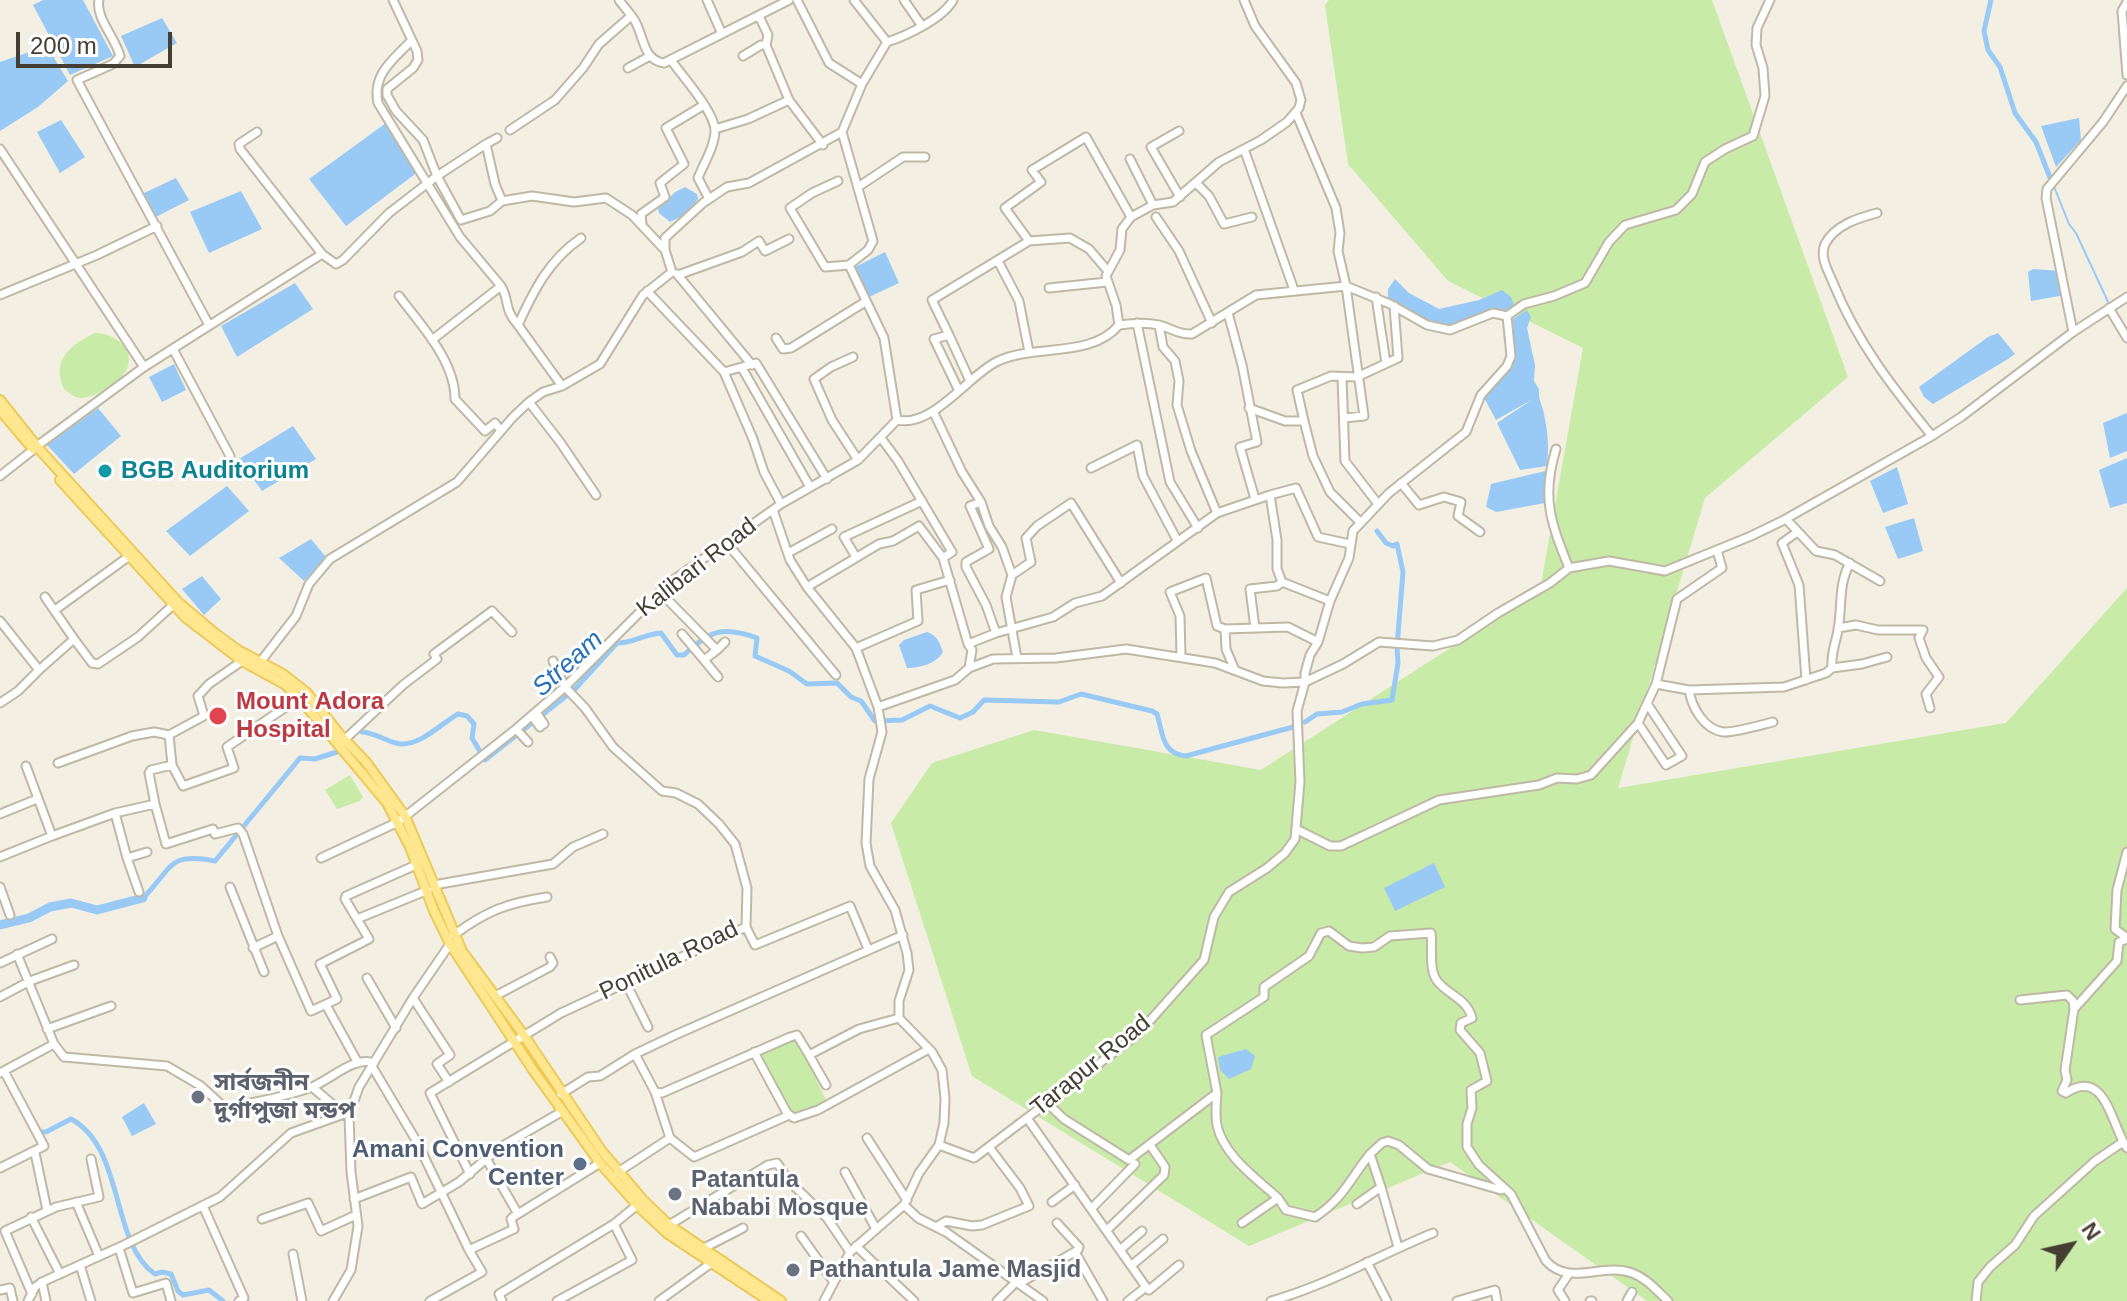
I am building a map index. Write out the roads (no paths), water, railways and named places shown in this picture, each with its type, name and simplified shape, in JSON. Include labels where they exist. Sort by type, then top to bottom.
[{"type":"main road","points":[[0,400],[35,448],[173,605],[210,639],[303,695]]},
{"type":"main road","points":[[0,410],[178,602],[227,642],[293,680],[342,742],[372,770],[401,819],[452,939],[514,1041],[563,1111],[618,1172],[640,1203],[769,1301]]},
{"type":"main road","points":[[401,819],[416,865],[431,888]]},
{"type":"main road","points":[[452,939],[523,1034],[600,1163],[668,1234],[710,1264],[756,1282],[781,1301]]},
{"type":"street","points":[[99,0],[98,12],[117,42],[120,56],[113,64],[77,80],[209,325]]},
{"type":"street","points":[[393,0],[418,60],[413,68],[387,89],[387,95],[396,111],[423,140],[437,176],[461,220],[490,211],[502,201],[532,196],[574,202],[606,198],[642,224],[665,250],[675,274],[752,365]]},
{"type":"street","points":[[619,0],[631,16],[650,56],[658,62],[671,60],[789,0]]},
{"type":"street","points":[[707,0],[722,34]]},
{"type":"street","points":[[797,0],[829,63],[862,84]]},
{"type":"street","points":[[854,0],[887,42]]},
{"type":"street","points":[[904,0],[922,26]]},
{"type":"street","points":[[665,250],[665,238],[727,187],[749,183],[842,132],[862,84],[887,42],[922,26],[948,8],[953,0]]},
{"type":"street","points":[[1119,325],[1116,305],[1107,282],[1107,270],[1120,250],[1122,229],[1131,217],[1153,205],[1173,202],[1219,162],[1287,122],[1296,113],[1301,100],[1296,83],[1255,26],[1244,0]]},
{"type":"street","points":[[849,265],[884,338],[897,420],[904,422],[933,411],[1000,360],[1100,340],[1119,325],[1159,325],[1182,335],[1192,334],[1256,295],[1346,286],[1376,297],[1427,325],[1450,330],[1493,313],[1507,316],[1524,304],[1585,283],[1609,242],[1625,225],[1676,210],[1692,194],[1705,162],[1753,136],[1765,96],[1763,68],[1756,45],[1757,28],[1770,0]]},
{"type":"street","points":[[2127,2],[2122,11],[2127,75]]},
{"type":"street","points":[[510,130],[555,100],[599,44],[631,16]]},
{"type":"street","points":[[759,16],[768,35],[766,45],[789,100],[823,145]]},
{"type":"street","points":[[411,41],[378,78],[375,90],[378,103],[430,183],[460,237],[506,294],[507,310],[562,386]]},
{"type":"street","points":[[743,56],[766,45]]},
{"type":"street","points":[[628,68],[650,56]]},
{"type":"street","points":[[671,60],[704,105],[715,129],[698,178],[709,199]]},
{"type":"street","points":[[2073,332],[2046,198],[2047,189],[2103,122],[2127,86]]},
{"type":"street","points":[[715,129],[748,119],[789,100]]},
{"type":"street","points":[[642,224],[641,214],[665,197],[660,183],[684,164],[666,128],[704,105]]},
{"type":"street","points":[[1296,113],[1336,208],[1340,233],[1338,251],[1346,286],[1364,416],[1344,418]]},
{"type":"street","points":[[1179,131],[1151,147],[1180,197]]},
{"type":"street","points":[[257,132],[242,140],[240,149],[322,254],[336,264],[382,219],[437,176],[497,138]]},
{"type":"street","points":[[838,181],[790,208],[825,267],[849,265],[868,250],[873,241],[842,132]]},
{"type":"street","points":[[1029,241],[1005,208],[1041,182],[1032,170],[1086,137],[1131,217]]},
{"type":"street","points":[[486,144],[502,201]]},
{"type":"street","points":[[0,149],[144,367]]},
{"type":"street","points":[[1244,149],[1294,290]]},
{"type":"street","points":[[858,187],[903,157],[925,157]]},
{"type":"street","points":[[1130,159],[1153,205]]},
{"type":"street","points":[[1196,183],[1209,196],[1224,224],[1252,217]]},
{"type":"street","points":[[1877,213],[1854,219],[1832,235],[1824,246],[1823,259],[1853,328],[1932,436]]},
{"type":"street","points":[[1156,217],[1179,251],[1212,323]]},
{"type":"street","points":[[0,295],[157,226]]},
{"type":"street","points":[[518,325],[541,278],[562,251],[581,238]]},
{"type":"street","points":[[970,381],[932,300],[1029,241],[1070,238],[1089,249],[1107,270]]},
{"type":"street","points":[[261,661],[296,616],[309,584],[330,559],[457,482],[529,402],[600,364],[647,291],[675,274],[742,252],[759,241],[765,251],[789,239]]},
{"type":"street","points":[[0,476],[144,367],[322,254]]},
{"type":"street","points":[[998,261],[1019,301],[1029,352]]},
{"type":"street","points":[[1049,288],[1107,282]]},
{"type":"street","points":[[432,340],[501,286]]},
{"type":"street","points":[[647,291],[724,372],[753,439],[777,507],[788,553],[807,587],[856,648],[882,725],[869,779],[866,843],[870,866],[895,910],[903,935],[909,970],[899,1001],[899,1018],[929,1049],[940,1064],[944,1078],[944,1123],[939,1145],[919,1173],[905,1203],[853,1249],[824,1301]]},
{"type":"street","points":[[399,296],[432,340],[455,383],[455,399],[485,431],[495,423],[501,431]]},
{"type":"street","points":[[1376,297],[1386,363]]},
{"type":"street","points":[[879,711],[955,680],[969,668],[993,659],[1056,658],[1126,649],[1181,656],[1234,668],[1263,681],[1283,683],[1305,682],[1379,642],[1433,646],[1458,640],[1569,568],[1609,561],[1665,571],[1786,519],[1932,436],[2073,332],[2127,297]]},
{"type":"street","points":[[776,338],[783,349],[791,348],[865,302]]},
{"type":"street","points":[[1360,522],[1330,492],[1313,456],[1297,390],[1331,376],[1357,377],[1398,358],[1394,306]]},
{"type":"street","points":[[2109,308],[2127,338]]},
{"type":"street","points":[[1228,313],[1257,442],[1240,447],[1255,499]]},
{"type":"street","points":[[1507,316],[1511,356],[1507,366],[1481,395],[1466,432],[1401,483],[1353,531],[1349,558],[1330,601],[1318,642],[1310,655],[1297,711],[1300,782],[1298,830],[1330,846],[1341,846],[1439,800],[1539,785],[1557,778],[1577,779],[1591,775],[1638,723],[1656,684],[1677,599],[1722,568],[1717,550]]},
{"type":"street","points":[[1137,323],[1170,482],[1198,528]]},
{"type":"street","points":[[1159,325],[1163,347],[1175,361],[1179,381],[1177,405],[1191,451],[1217,513]]},
{"type":"street","points":[[949,335],[934,339],[959,391]]},
{"type":"street","points":[[173,349],[230,456]]},
{"type":"street","points":[[853,357],[814,379],[832,420],[858,460]]},
{"type":"street","points":[[724,372],[756,363],[827,479]]},
{"type":"street","points":[[742,368],[810,487]]},
{"type":"street","points":[[1342,378],[1345,461],[1378,504]]},
{"type":"street","points":[[529,402],[596,495]]},
{"type":"street","points":[[1249,408],[1285,421],[1304,421]]},
{"type":"street","points":[[933,411],[951,452],[981,502],[1012,575],[1006,597],[1017,658]]},
{"type":"street","name":"Kalibari Road","points":[[321,858],[401,819],[488,753],[565,687],[660,592],[777,507],[858,460],[897,420]]},
{"type":"street","points":[[881,438],[952,552],[943,558]]},
{"type":"street","points":[[1091,468],[1137,445],[1143,476],[1177,540]]},
{"type":"street","points":[[1556,449],[1550,468],[1548,508],[1550,522],[1569,568]]},
{"type":"street","points":[[1401,483],[1419,505],[1444,497],[1461,502],[1458,516],[1480,532]]},
{"type":"street","points":[[968,644],[1053,617],[1075,603],[1102,596],[1217,513],[1296,488],[1318,537],[1350,544]]},
{"type":"street","points":[[1270,495],[1277,540],[1277,569],[1282,582],[1330,601]]},
{"type":"street","points":[[856,557],[844,537],[922,501]]},
{"type":"street","points":[[981,502],[970,506],[989,549],[966,562],[966,567],[986,605],[996,633]]},
{"type":"street","points":[[1012,575],[1031,562],[1026,538],[1037,526],[1071,503],[1121,583]]},
{"type":"street","points":[[1786,519],[1816,551],[1835,555],[1880,581]]},
{"type":"street","points":[[807,587],[879,544],[893,541],[919,526],[943,558],[972,650],[969,668]]},
{"type":"street","points":[[788,553],[832,529]]},
{"type":"street","points":[[1796,533],[1782,543],[1799,585],[1806,680]]},
{"type":"street","points":[[726,542],[836,675]]},
{"type":"street","points":[[55,610],[128,557]]},
{"type":"street","points":[[1832,668],[1831,651],[1838,628],[1843,580],[1850,563]]},
{"type":"street","points":[[1181,656],[1180,616],[1170,592],[1206,578],[1217,626],[1225,629],[1288,627],[1318,642]]},
{"type":"street","points":[[856,648],[918,621],[916,590],[950,580]]},
{"type":"street","points":[[1255,628],[1250,589],[1277,586],[1282,582]]},
{"type":"street","points":[[660,592],[717,650]]},
{"type":"street","points":[[45,597],[92,663],[98,664],[138,637],[173,605]]},
{"type":"street","points":[[342,742],[403,685],[437,659],[434,654],[492,611],[512,632]]},
{"type":"street","points":[[0,621],[39,670]]},
{"type":"street","points":[[1838,628],[1856,625],[1878,630],[1923,630],[1919,638],[1926,658],[1939,677],[1926,694],[1930,708]]},
{"type":"street","points":[[1225,629],[1226,649],[1234,668]]},
{"type":"street","points":[[682,634],[718,677]]},
{"type":"street","points":[[0,703],[18,691],[74,639]]},
{"type":"street","points":[[704,660],[725,642]]},
{"type":"street","points":[[1656,684],[1689,690],[1784,687],[1826,673],[1832,668],[1887,657]]},
{"type":"street","points":[[58,763],[132,736],[154,732],[169,735],[204,716],[198,696],[209,684],[242,661]]},
{"type":"street","points":[[553,661],[565,687]]},
{"type":"street","name":"Ponitula Road","points":[[449,1082],[523,1034],[746,927],[747,888],[735,844],[698,804],[676,793],[662,791],[613,747],[565,687]]},
{"type":"street","points":[[1689,690],[1691,703],[1705,723],[1723,732],[1773,722]]},
{"type":"street","points":[[169,735],[172,765],[183,786],[234,768],[227,747],[303,695]]},
{"type":"street","points":[[1638,723],[1666,765],[1682,756],[1648,705]]},
{"type":"street","points":[[534,714],[542,726]]},
{"type":"street","points":[[516,730],[528,742]]},
{"type":"street","points":[[172,765],[150,771],[166,844],[213,829],[215,834],[238,828],[243,834],[278,936],[309,1008],[315,1011],[337,997],[320,964],[369,939],[346,896],[416,865]]},
{"type":"street","points":[[26,766],[52,836]]},
{"type":"street","points":[[0,814],[37,799]]},
{"type":"street","points":[[0,857],[115,813],[155,804]]},
{"type":"street","points":[[115,813],[139,892]]},
{"type":"street","name":"Tarapur Road","points":[[989,1147],[1138,1034],[1204,960],[1214,917],[1229,892],[1285,853],[1298,830]]},
{"type":"street","points":[[357,919],[431,888],[553,864],[573,847],[603,834]]},
{"type":"street","points":[[127,858],[147,852]]},
{"type":"street","points":[[2074,1009],[2117,961],[2119,942],[2127,938],[2115,929],[2117,890],[2127,852]]},
{"type":"street","points":[[0,887],[10,915]]},
{"type":"street","points":[[230,887],[264,972]]},
{"type":"street","points":[[333,1301],[351,1270],[357,1245],[358,1226],[346,1114],[359,1087],[452,939],[483,914],[496,908],[547,897]]},
{"type":"street","points":[[746,927],[755,945],[851,906],[868,949]]},
{"type":"street","points":[[1511,1194],[1428,1169],[1399,1145],[1388,1141],[1370,1154],[1340,1198],[1315,1217],[1286,1210],[1224,1143],[1216,1121],[1217,1093],[1206,1035],[1264,997],[1264,987],[1309,956],[1321,933],[1329,931],[1349,946],[1362,948],[1374,947],[1390,936],[1431,933],[1432,969],[1437,982],[1469,1007],[1472,1018],[1461,1023],[1460,1030],[1480,1053],[1487,1081],[1471,1090],[1467,1147],[1479,1165],[1511,1194],[1546,1261],[1554,1270],[1568,1275],[1604,1270],[1632,1273],[1646,1280],[1668,1301]]},
{"type":"street","points":[[561,1094],[588,1077],[600,1076],[635,1054],[903,935]]},
{"type":"street","points":[[253,948],[278,936]]},
{"type":"street","points":[[0,963],[52,939]]},
{"type":"street","points":[[17,954],[47,1029],[64,1057],[167,1066],[201,1086],[225,1108],[312,1087],[367,1060],[374,1066],[417,1142],[482,1272],[430,1301]]},
{"type":"street","points":[[495,996],[550,967],[553,963],[550,957]]},
{"type":"street","points":[[0,997],[30,981],[74,965]]},
{"type":"street","points":[[367,978],[396,1028]]},
{"type":"street","points":[[626,983],[648,1027]]},
{"type":"street","points":[[1976,1301],[1978,1282],[2015,1245],[2034,1216],[2095,1161],[2125,1145],[2118,1135],[2109,1104],[2099,1094],[2084,1088],[2066,1093],[2062,1091],[2067,1080],[2065,1070],[2073,1001],[2067,995],[2020,1000]]},
{"type":"street","points":[[413,998],[450,1055],[437,1064],[449,1082],[430,1093],[470,1174]]},
{"type":"street","points":[[326,1005],[358,1063]]},
{"type":"street","points":[[47,1029],[111,1006]]},
{"type":"street","points":[[809,1055],[859,1029],[899,1018]]},
{"type":"street","points":[[655,1092],[674,1089],[797,1035],[826,1085]]},
{"type":"street","points":[[0,1168],[35,1153],[43,1145],[2,1071],[54,1044]]},
{"type":"street","points":[[754,1052],[787,1113],[794,1118],[818,1110],[929,1049]]},
{"type":"street","points":[[635,1054],[655,1092],[670,1138],[694,1157],[787,1116]]},
{"type":"street","points":[[312,1087],[346,1114]]},
{"type":"street","points":[[1046,1102],[1064,1119],[1129,1160],[1217,1093]]},
{"type":"street","points":[[354,1199],[411,1177],[422,1204],[470,1174],[499,1148],[563,1111]]},
{"type":"street","points":[[30,1298],[35,1287],[42,1282],[119,1248],[220,1197],[291,1133],[346,1114]]},
{"type":"street","points":[[1027,1118],[1149,1290],[1179,1265]]},
{"type":"street","points":[[618,1172],[670,1138]]},
{"type":"street","points":[[867,1138],[905,1203],[918,1218],[936,1227],[1043,1301]]},
{"type":"street","points":[[936,1227],[946,1221],[982,1225],[1029,1206],[1020,1188],[989,1147],[974,1158],[939,1145]]},
{"type":"street","points":[[1107,1230],[1164,1175],[1165,1167],[1150,1145]]},
{"type":"street","points":[[35,1153],[47,1210]]},
{"type":"street","points":[[1370,1154],[1398,1247]]},
{"type":"street","points":[[5,1231],[47,1210],[99,1197],[91,1159]]},
{"type":"street","points":[[487,1160],[518,1214]]},
{"type":"street","points":[[469,1250],[514,1229],[511,1219],[600,1163]]},
{"type":"street","points":[[669,1225],[768,1165],[777,1163],[790,1182],[853,1249],[914,1301]]},
{"type":"street","points":[[1092,1208],[1135,1164]]},
{"type":"street","points":[[845,1172],[875,1227]]},
{"type":"street","points":[[1052,1202],[1075,1185]]},
{"type":"street","points":[[1357,1204],[1381,1187]]},
{"type":"street","points":[[1242,1223],[1278,1198]]},
{"type":"street","points":[[76,1202],[99,1256]]},
{"type":"street","points":[[262,1219],[308,1203],[321,1231],[356,1215]]},
{"type":"street","points":[[502,1301],[499,1294],[614,1224],[640,1203]]},
{"type":"street","points":[[203,1206],[244,1298],[239,1301]]},
{"type":"street","points":[[31,1217],[60,1274]]},
{"type":"street","points":[[0,1220],[30,1298]]},
{"type":"street","points":[[997,1301],[1018,1282],[1079,1247],[1057,1223]]},
{"type":"street","points":[[557,1301],[632,1260],[614,1224]]},
{"type":"street","points":[[702,1249],[743,1228]]},
{"type":"street","points":[[1121,1249],[1142,1231]]},
{"type":"street","points":[[1271,1301],[1328,1282],[1433,1233]]},
{"type":"street","points":[[801,1236],[833,1281]]},
{"type":"street","points":[[1132,1265],[1163,1239]]},
{"type":"street","points":[[119,1248],[133,1293],[166,1283],[171,1301]]},
{"type":"street","points":[[1075,1252],[1103,1301]]},
{"type":"street","points":[[293,1254],[302,1301]]},
{"type":"street","points":[[1367,1262],[1387,1301]]},
{"type":"street","points":[[660,1301],[710,1264]]},
{"type":"street","points":[[80,1265],[91,1301]]},
{"type":"street","points":[[1565,1301],[1558,1290],[1568,1275]]},
{"type":"street","points":[[42,1282],[46,1301]]},
{"type":"street","points":[[1128,1301],[1146,1287]]},
{"type":"street","points":[[0,1290],[10,1288],[13,1301]]},
{"type":"street","points":[[1457,1301],[1495,1290],[1497,1301]]},
{"type":"street","points":[[1627,1301],[1632,1292]]},
{"type":"water","points":[[43,0],[83,0],[113,56],[70,75],[33,5]]},
{"type":"water","points":[[162,18],[177,43],[135,67],[121,36]]},
{"type":"water","points":[[47,46],[68,81],[38,107],[0,131],[0,62]]},
{"type":"water","points":[[2079,118],[2081,140],[2056,167],[2041,126]]},
{"type":"water","points":[[61,120],[85,157],[60,173],[37,132]]},
{"type":"water","points":[[386,123],[419,171],[346,226],[309,179]]},
{"type":"water","points":[[176,178],[189,200],[154,218],[142,194]]},
{"type":"water","points":[[685,187],[697,194],[698,199],[685,215],[670,222],[658,209],[675,192]]},
{"type":"water","points":[[241,191],[262,229],[209,253],[190,212]]},
{"type":"water","points":[[885,252],[899,283],[869,297],[855,267]]},
{"type":"water","points":[[2033,269],[2060,271],[2065,295],[2031,301],[2028,272]]},
{"type":"water","points":[[1395,279],[1409,293],[1439,309],[1479,300],[1502,290],[1511,297],[1514,305],[1506,311],[1492,312],[1454,327],[1439,327],[1388,298],[1388,289]]},
{"type":"water","points":[[295,283],[313,309],[237,357],[221,326]]},
{"type":"water","points":[[1527,310],[1531,317],[1527,328],[1535,365],[1534,381],[1539,389],[1548,453],[1547,466],[1520,470],[1497,423],[1533,399],[1496,420],[1482,394],[1514,355],[1513,319]]},
{"type":"water","points":[[1998,333],[2015,354],[1933,404],[1924,397],[1919,387]]},
{"type":"water","points":[[174,364],[186,390],[162,402],[149,377]]},
{"type":"water","points":[[98,408],[121,436],[74,474],[47,445]]},
{"type":"water","points":[[2127,413],[2127,451],[2110,458],[2103,423]]},
{"type":"water","points":[[293,426],[316,459],[262,491],[239,459]]},
{"type":"water","points":[[2127,458],[2127,503],[2110,508],[2099,470]]},
{"type":"water","points":[[1897,467],[1908,504],[1883,513],[1870,481]]},
{"type":"water","points":[[1545,471],[1545,503],[1496,512],[1486,507],[1491,484]]},
{"type":"water","points":[[227,486],[249,511],[190,556],[166,531]]},
{"type":"water","points":[[1914,518],[1923,551],[1898,559],[1885,527]]},
{"type":"water","points":[[311,539],[326,557],[304,581],[279,558]]},
{"type":"water","points":[[202,576],[221,599],[204,615],[182,589]]},
{"type":"water","points":[[927,632],[936,637],[943,652],[927,664],[907,668],[899,645],[904,640]]},
{"type":"water","points":[[1434,863],[1445,887],[1395,911],[1384,888]]},
{"type":"water","points":[[1246,1049],[1255,1056],[1251,1069],[1229,1079],[1220,1070],[1218,1057]]},
{"type":"water","points":[[144,1103],[156,1124],[132,1136],[122,1117]]},
{"type":"waterway","points":[[1991,0],[1984,31],[1988,50],[2000,67],[2015,113],[2036,142],[2051,180]]},
{"type":"waterway","points":[[2053,184],[2069,224],[2109,304]]},
{"type":"waterway","points":[[1305,722],[1317,714],[1342,712],[1362,704],[1392,700],[1398,663],[1403,572],[1397,544],[1386,543],[1377,531]]},
{"type":"waterway","name":"Stream","points":[[362,732],[408,744],[423,738],[458,714],[467,716],[474,724],[472,738],[485,760],[575,689],[617,643],[661,633],[677,655],[684,655],[701,640],[725,631],[757,638],[755,656],[789,671],[807,684],[837,683],[851,697],[861,701],[875,721],[902,720],[930,706],[960,718],[973,712],[984,700],[1059,702],[1081,694],[1152,711],[1157,714],[1168,747],[1186,756],[1293,727]]},
{"type":"waterway","points":[[143,898],[173,864],[188,859],[215,861],[300,758],[315,759],[337,752]]},
{"type":"waterway","points":[[0,925],[71,903],[97,910],[143,898]]},
{"type":"waterway","points":[[35,1132],[46,1132],[71,1119],[88,1133],[101,1151],[130,1241],[141,1260],[155,1274],[171,1274],[183,1295],[209,1290],[223,1301]]},
{"type":"place","name":"BGB Auditorium","points":[[105,471]]},
{"type":"place","name":"Mount Adora Hospital","points":[[218,716]]},
{"type":"place","name":"সার্বজনীন দুর্গাপুজা মন্ডপ","points":[[198,1097]]},
{"type":"place","name":"Amani Convention Center","points":[[580,1164]]},
{"type":"place","name":"Patantula Nababi Mosque","points":[[675,1194]]},
{"type":"place","name":"Pathantula Jame Masjid","points":[[793,1270]]}]
